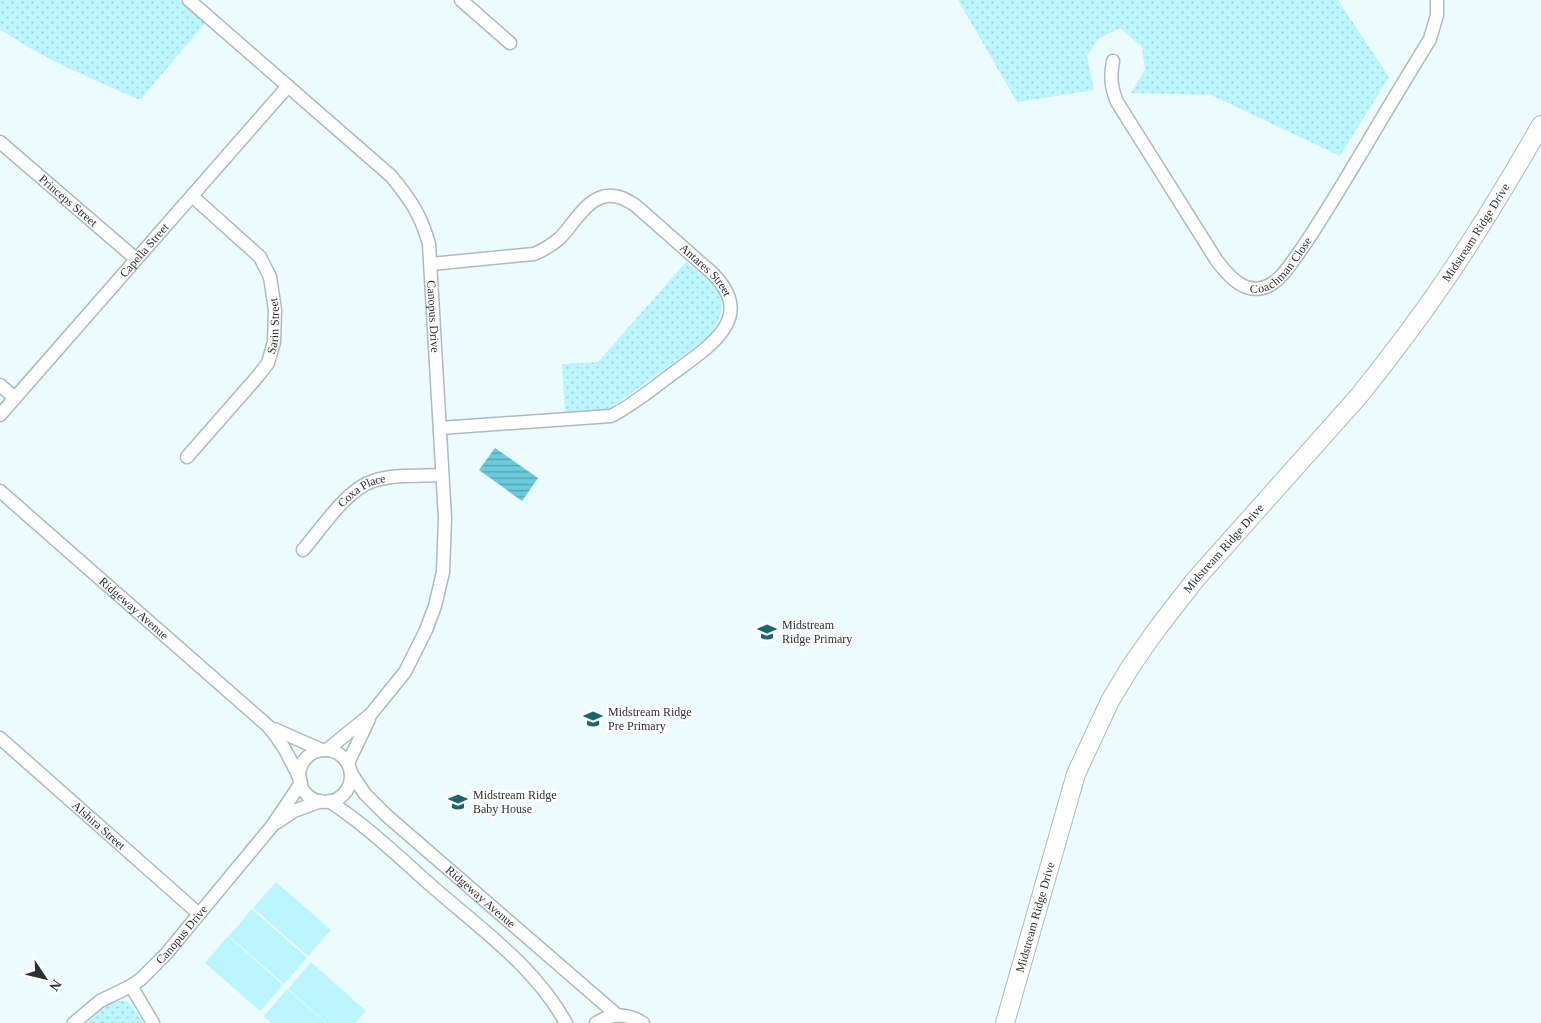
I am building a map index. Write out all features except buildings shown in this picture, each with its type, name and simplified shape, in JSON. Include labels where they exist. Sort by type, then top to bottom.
[{"type":"street","name":"Canopus Drive","points":[[190,0],[391,176],[411,201],[424,228],[429,244],[445,542],[443,572],[435,606],[423,638],[404,672],[371,714],[325,750]]},
{"type":"street","points":[[462,0],[510,43]]},
{"type":"street","name":"Coachman Close","points":[[1114,61],[1110,75],[1110,84],[1117,102],[1217,261],[1239,285],[1258,288],[1270,285],[1286,270],[1337,194],[1430,39],[1437,15],[1437,0]]},
{"type":"street","name":"Capella Street","points":[[0,415],[288,86]]},
{"type":"street","name":"Midstream Ridge Drive","points":[[1005,1023],[1076,774],[1114,694],[1157,629],[1195,580],[1358,397],[1381,368],[1441,287],[1493,208],[1541,125]]},
{"type":"street","name":"Princeps Street","points":[[0,142],[136,259]]},
{"type":"street","name":"Sarin Street","points":[[186,457],[268,363],[274,342],[273,290],[266,266],[251,249],[192,196]]},
{"type":"street","name":"Antares Street","points":[[431,264],[534,254],[548,248],[594,201],[605,196],[614,196],[635,205],[722,282],[729,294],[730,305],[725,327],[708,347],[621,411],[611,416],[440,428]]},
{"type":"street","points":[[0,385],[15,398]]},
{"type":"street","name":"Coxa Place","points":[[303,550],[348,498],[364,485],[388,478],[442,475]]},
{"type":"street","name":"Ridgeway Avenue","points":[[0,491],[268,726],[285,747],[301,781]]},
{"type":"street","name":"Canopus Drive","points":[[349,768],[371,714]]},
{"type":"street","name":"Ridgeway Avenue","points":[[268,726],[292,738],[325,750]]},
{"type":"street","name":"Alshira Street","points":[[0,738],[199,914]]},
{"type":"street","points":[[325,750],[336,752],[349,768],[351,781],[343,794],[336,799],[325,801],[307,794],[301,781],[303,764],[314,753],[325,750]]},
{"type":"street","name":"Ridgeway Avenue","points":[[349,768],[365,794],[386,815],[617,1015]]},
{"type":"street","name":"Canopus Drive","points":[[74,1023],[100,1001],[141,979],[166,954],[272,826],[301,781]]},
{"type":"street","name":"Canopus Drive","points":[[272,826],[294,811],[325,801]]},
{"type":"street","name":"Ridgeway Avenue","points":[[325,801],[362,825],[509,953],[541,986],[566,1023]]},
{"type":"street","points":[[131,986],[153,1023]]},
{"type":"street","points":[[596,1023],[604,1018],[617,1015],[626,1015],[643,1023]]},
{"type":"shaded area","points":[[0,0],[179,0],[205,23],[140,100],[50,59],[0,29]]},
{"type":"shaded area","points":[[958,0],[1338,0],[1389,77],[1340,156],[1211,95],[1131,93],[1145,70],[1142,47],[1120,28],[1099,38],[1087,56],[1094,90],[1017,102]]},
{"type":"shaded area","points":[[686,262],[706,278],[719,293],[721,311],[718,322],[710,336],[612,407],[602,412],[565,413],[562,364],[598,362]]},
{"type":"shaded area","points":[[495,448],[538,478],[522,501],[479,470]]},
{"type":"shaded area","points":[[276,882],[331,930],[308,956],[253,908]]},
{"type":"shaded area","points":[[252,909],[307,958],[284,984],[229,936]]},
{"type":"shaded area","points":[[228,936],[283,985],[260,1011],[205,963]]},
{"type":"shaded area","points":[[311,962],[366,1011],[355,1023],[327,1023],[288,989]]},
{"type":"shaded area","points":[[287,989],[326,1023],[272,1023],[264,1016]]},
{"type":"shaded area","points":[[116,1001],[126,1001],[133,1007],[143,1023],[87,1023],[104,1007]]},
{"type":"place","name":"Midstream Ridge Primary","points":[[767,632]]},
{"type":"place","name":"Midstream Ridge Pre Primary","points":[[593,719]]},
{"type":"place","name":"Midstream Ridge Baby House","points":[[458,802]]}]
